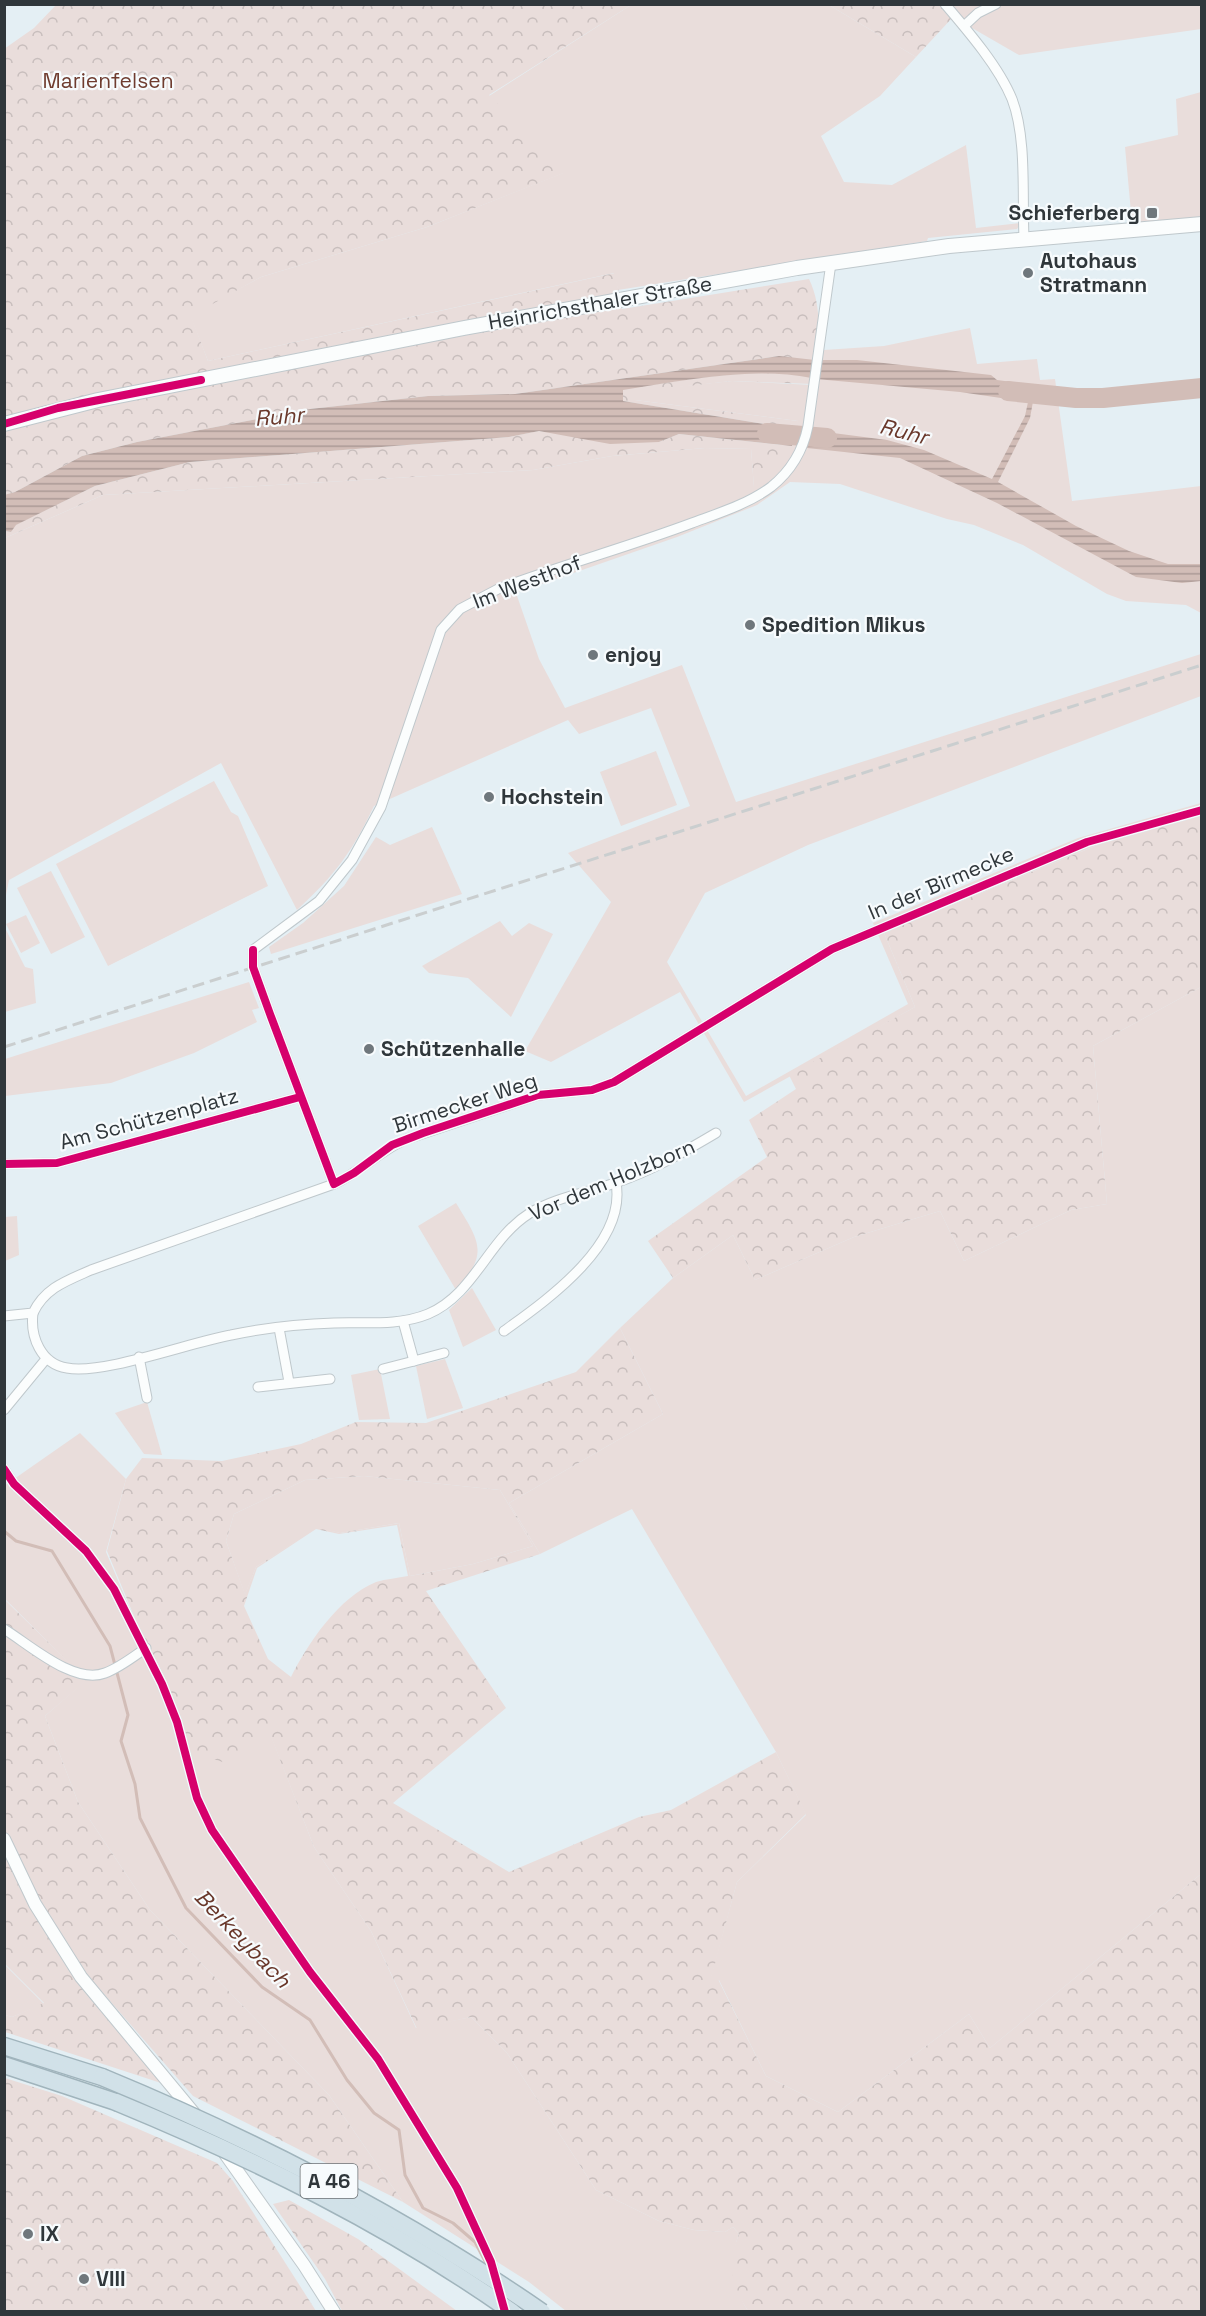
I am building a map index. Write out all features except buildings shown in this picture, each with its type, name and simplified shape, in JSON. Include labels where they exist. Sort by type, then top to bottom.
[{"type":"highway","name":"A 46","points":[[4,2046],[102,2077],[253,2142],[341,2187],[417,2230],[542,2312]]},
{"type":"highway","name":"A 46","points":[[4,2064],[116,2102],[196,2135],[353,2213],[428,2257],[512,2312]]},
{"type":"main road","name":"Heinrichsthaler Straße","points":[[4,424],[88,402],[540,313],[831,263],[1024,238],[1202,224]]},
{"type":"street","points":[[945,4],[964,26],[1001,80],[1015,110],[1020,141],[1024,238]]},
{"type":"street","points":[[964,26],[978,13],[996,4]]},
{"type":"street","name":"Im Westhof","points":[[300,1097],[254,967],[253,950],[319,901],[344,871],[367,836],[397,762],[436,640],[451,617],[475,599],[498,589],[663,535],[745,502],[778,481],[790,468],[801,449],[808,426],[831,263]]},
{"type":"street","name":"In der Birmecke","points":[[708,1023],[805,964],[863,935],[1087,842],[1202,810]]},
{"type":"street","name":"Birmecker Weg","points":[[33,1313],[44,1296],[64,1281],[334,1184],[354,1173],[392,1145],[423,1133],[538,1095],[592,1090],[614,1082],[708,1023]]},
{"type":"street","points":[[300,1097],[334,1184]]},
{"type":"street","name":"Am Schützenplatz","points":[[4,1164],[57,1162],[300,1097]]},
{"type":"street","name":"Vor dem Holzborn","points":[[46,1359],[60,1366],[75,1369],[139,1357],[222,1336],[279,1328],[404,1321],[427,1314],[453,1299],[468,1285],[515,1226],[529,1213],[571,1195],[616,1183],[661,1164],[717,1133]]},
{"type":"street","points":[[504,1330],[549,1298],[589,1257],[615,1211],[618,1202],[616,1183]]},
{"type":"street","points":[[4,1316],[33,1313],[32,1329],[35,1340],[46,1359],[4,1410]]},
{"type":"street","points":[[404,1321],[414,1360]]},
{"type":"street","points":[[279,1328],[289,1383]]},
{"type":"street","points":[[383,1370],[444,1353]]},
{"type":"street","points":[[139,1357],[147,1398]]},
{"type":"street","points":[[258,1387],[330,1379]]},
{"type":"street","points":[[4,1468],[14,1484],[95,1561],[114,1589],[146,1648],[177,1722],[197,1798],[212,1830],[310,1972],[378,2059],[457,2188],[492,2262],[505,2312]]},
{"type":"street","points":[[4,1629],[66,1668],[85,1676],[108,1672],[146,1648]]},
{"type":"street","points":[[4,1839],[35,1904],[81,1977],[183,2097],[244,2179],[334,2312]]},
{"type":"green space","name":"Marienfelsen","points":[[56,5],[631,5],[489,95],[564,173],[427,227],[261,277],[191,316],[208,361],[615,273],[622,309],[809,279],[817,304],[818,317],[812,384],[732,381],[635,392],[635,400],[798,421],[792,445],[794,429],[623,401],[623,389],[693,379],[765,373],[812,377],[779,356],[515,394],[428,396],[310,409],[137,442],[82,456],[15,492],[5,495],[4,49],[34,28]]},
{"type":"green space","points":[[631,5],[829,5],[916,57],[880,96],[821,136],[844,182],[892,185],[966,145],[976,228],[1021,223],[1017,229],[928,238],[927,241],[618,290],[614,273],[208,361],[190,315],[261,277],[427,227],[563,173],[489,96]]},
{"type":"green space","points":[[829,5],[950,5],[953,17],[916,57]]},
{"type":"green space","points":[[950,5],[1201,5],[1201,29],[1019,55],[953,17]]},
{"type":"green space","points":[[1201,92],[1201,218],[1132,223],[1125,147],[1178,135],[1176,99]]},
{"type":"green space","points":[[970,328],[977,364],[1037,359],[1040,380],[1055,379],[1072,501],[1201,486],[1201,613],[1186,605],[1126,601],[1107,594],[1023,545],[974,525],[947,519],[840,484],[790,482],[757,505],[677,537],[516,593],[539,659],[565,708],[682,665],[736,802],[1201,654],[1201,696],[808,845],[705,893],[667,962],[746,1096],[908,1004],[873,923],[1078,838],[1201,803],[1201,816],[1100,844],[884,933],[915,1007],[744,1102],[680,992],[551,1062],[525,1051],[611,902],[568,853],[690,806],[651,708],[579,734],[568,720],[374,806],[342,862],[297,910],[221,763],[9,880],[5,900],[5,538],[103,495],[533,470],[612,456],[705,448],[751,449],[754,487],[798,421],[635,400],[635,391],[732,381],[814,385],[824,350],[884,346]]},
{"type":"green space","points":[[538,431],[659,442],[679,434],[792,446],[779,467],[754,488],[751,449],[705,448],[612,456],[533,470],[103,495],[5,538],[5,531],[11,532],[15,525],[95,486],[190,462],[509,437]]},
{"type":"green space","points":[[656,751],[677,805],[621,826],[600,772]]},
{"type":"green space","points":[[214,781],[231,812],[238,816],[268,886],[108,966],[56,864]]},
{"type":"green space","points":[[1201,816],[1201,987],[1093,1046],[1107,1204],[1071,1210],[964,1261],[940,1211],[854,1237],[755,1280],[733,1235],[673,1278],[648,1241],[767,1157],[749,1120],[796,1089],[789,1075],[915,1007],[884,933],[1100,844]]},
{"type":"green space","points":[[432,827],[462,894],[271,954],[269,947],[303,923],[344,886],[376,837],[390,845]]},
{"type":"green space","points":[[51,871],[85,937],[51,954],[17,888]]},
{"type":"green space","points":[[26,915],[40,943],[21,953],[6,924]]},
{"type":"green space","points":[[500,921],[512,936],[529,923],[553,934],[511,1017],[468,978],[429,973],[422,966]]},
{"type":"green space","points":[[4,926],[25,967],[33,969],[36,1003],[5,1012]]},
{"type":"green space","points":[[249,982],[259,1008],[252,1010],[257,1022],[194,1053],[111,1083],[5,1096],[5,1059]]},
{"type":"green space","points":[[1201,987],[1201,1874],[990,2048],[969,2014],[838,2112],[766,2076],[719,1980],[708,1987],[737,1882],[806,1815],[776,1752],[632,1509],[540,1554],[509,1503],[663,1414],[620,1328],[673,1278],[733,1235],[755,1280],[854,1237],[940,1211],[964,1261],[1071,1210],[1107,1204],[1093,1046]]},
{"type":"green space","points":[[456,1203],[475,1237],[477,1256],[474,1266],[456,1290],[418,1226]]},
{"type":"green space","points":[[17,1216],[19,1255],[5,1261],[5,1217]]},
{"type":"green space","points":[[472,1288],[496,1330],[463,1347],[449,1310]]},
{"type":"green space","points":[[620,1328],[663,1414],[509,1503],[540,1554],[426,1591],[506,1708],[393,1803],[509,1872],[639,1817],[671,1810],[776,1752],[806,1814],[737,1882],[709,1986],[718,1979],[766,2076],[838,2112],[969,2014],[990,2048],[1201,1874],[1201,2311],[748,2311],[738,2292],[733,2274],[733,2255],[739,2234],[733,2227],[725,2232],[694,2230],[659,2221],[596,2190],[507,2053],[471,2017],[417,2029],[371,1931],[314,1847],[270,1734],[231,1765],[190,1751],[107,1551],[126,1479],[142,1458],[222,1461],[301,1444],[356,1422],[426,1423],[576,1372]],"holes":[[[364,1476],[500,1490],[533,1546],[473,1564],[410,1576],[399,1523],[340,1533],[317,1527],[256,1567],[245,1594],[226,1541],[234,1514],[305,1480]],[[397,1525],[408,1576],[376,1582],[350,1598],[326,1622],[306,1650],[291,1677],[268,1659],[244,1606],[257,1568],[316,1529],[339,1534]]]},
{"type":"green space","points":[[445,1359],[463,1408],[427,1419],[416,1366]]},
{"type":"green space","points":[[380,1369],[390,1419],[359,1420],[351,1375]]},
{"type":"green space","points":[[147,1402],[162,1455],[144,1454],[115,1413]]},
{"type":"green space","points":[[80,1433],[126,1479],[106,1552],[190,1751],[270,1733],[314,1847],[371,1931],[416,2028],[471,2017],[507,2053],[596,2190],[659,2221],[694,2230],[725,2232],[733,2227],[739,2234],[734,2253],[734,2274],[739,2293],[748,2311],[566,2311],[529,2282],[403,2202],[329,2095],[150,1910],[78,1802],[45,1716],[86,1680],[5,1599],[4,1486]]},
{"type":"green space","points":[[364,1476],[500,1490],[533,1546],[473,1564],[410,1576],[399,1523],[340,1533],[317,1528],[256,1567],[245,1595],[226,1541],[234,1514],[305,1480]]},
{"type":"green space","points":[[4,1599],[87,1680],[45,1716],[78,1802],[150,1910],[329,2095],[403,2202],[193,2096],[88,1976],[40,1902],[14,1872],[161,2083],[5,2032],[5,2015],[12,2017],[44,2003],[5,1964]]},
{"type":"green space","points":[[4,1964],[44,2004],[12,2017],[5,2015]]},
{"type":"green space","points":[[5,2078],[62,2096],[217,2163],[233,2181],[316,2311],[5,2311]]},
{"type":"green space","points":[[289,2200],[358,2239],[457,2311],[342,2311],[325,2279],[273,2204]]},
{"type":"water","points":[[779,356],[815,360],[812,378],[765,374],[717,376],[623,390],[623,401],[794,429],[792,446],[679,434],[659,442],[610,444],[539,431],[509,437],[190,462],[95,486],[16,525],[11,532],[5,531],[4,495],[15,492],[82,456],[137,442],[310,409],[428,396],[515,394]]},
{"type":"water","points":[[819,360],[857,360],[991,375],[997,380],[1036,385],[1030,418],[998,482],[1076,526],[1129,551],[1168,564],[1201,564],[1201,581],[1182,583],[1136,577],[997,503],[900,458],[807,448],[810,430],[887,440],[924,450],[992,479],[1025,416],[1028,402],[960,392],[816,379]]},
{"type":"waterway","name":"Ruhr","points":[[1008,391],[1076,398],[1103,398],[1202,388]]},
{"type":"waterway","name":"Ruhr","points":[[767,433],[827,438]]},
{"type":"waterway","name":"Berkeybach","points":[[4,1531],[16,1541],[52,1551],[110,1646],[128,1715],[121,1741],[135,1784],[140,1818],[186,1908],[262,1987],[310,2020],[347,2080],[374,2113],[399,2130],[405,2175],[423,2208],[453,2223],[475,2242],[488,2267]]},
{"type":"railway","points":[[4,1047],[1202,665]]},
{"type":"cycle path","points":[[4,424],[58,408],[201,380]]},
{"type":"cycle path","points":[[253,950],[253,967],[334,1184],[354,1173],[392,1145],[423,1133],[538,1095],[592,1090],[614,1082],[832,949],[1087,842],[1202,810]]},
{"type":"cycle path","points":[[4,1164],[57,1163],[300,1097]]},
{"type":"cycle path","points":[[4,1469],[14,1484],[86,1551],[114,1589],[162,1684],[177,1722],[197,1798],[212,1830],[310,1972],[378,2059],[457,2188],[491,2262],[505,2312]]},
{"type":"place","name":"Schieferberg","points":[[1152,213]]},
{"type":"place","name":"Autohaus Stratmann","points":[[1028,273]]},
{"type":"place","name":"Spedition Mikus","points":[[750,625]]},
{"type":"place","name":"enjoy","points":[[593,655]]},
{"type":"place","name":"Hochstein","points":[[489,797]]},
{"type":"place","name":"Schützenhalle","points":[[369,1049]]},
{"type":"place","name":"IX","points":[[28,2234]]},
{"type":"place","name":"VIII","points":[[84,2279]]}]
